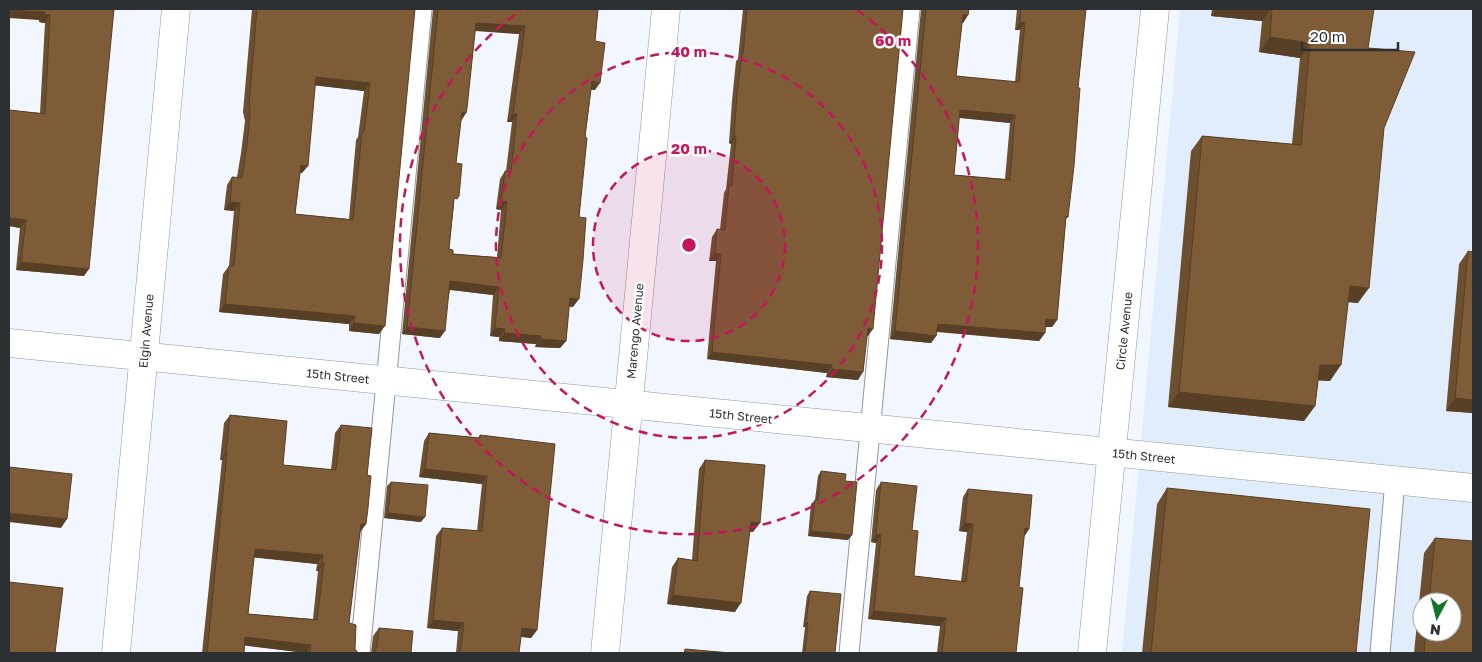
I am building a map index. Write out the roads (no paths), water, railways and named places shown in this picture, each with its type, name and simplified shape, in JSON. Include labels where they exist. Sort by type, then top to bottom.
[{"type":"street","name":"Elgin Avenue","points":[[116,653],[176,9]]},
{"type":"street","name":"Marengo Avenue","points":[[605,653],[666,9]]},
{"type":"street","name":"Circle Avenue","points":[[1092,653],[1155,9]]},
{"type":"street","name":"15th Street","points":[[9,343],[1473,488]]},
{"type":"lane","points":[[360,653],[422,9]]},
{"type":"lane","points":[[849,653],[910,9]]},
{"type":"lane","points":[[1380,653],[1395,481]]}]
